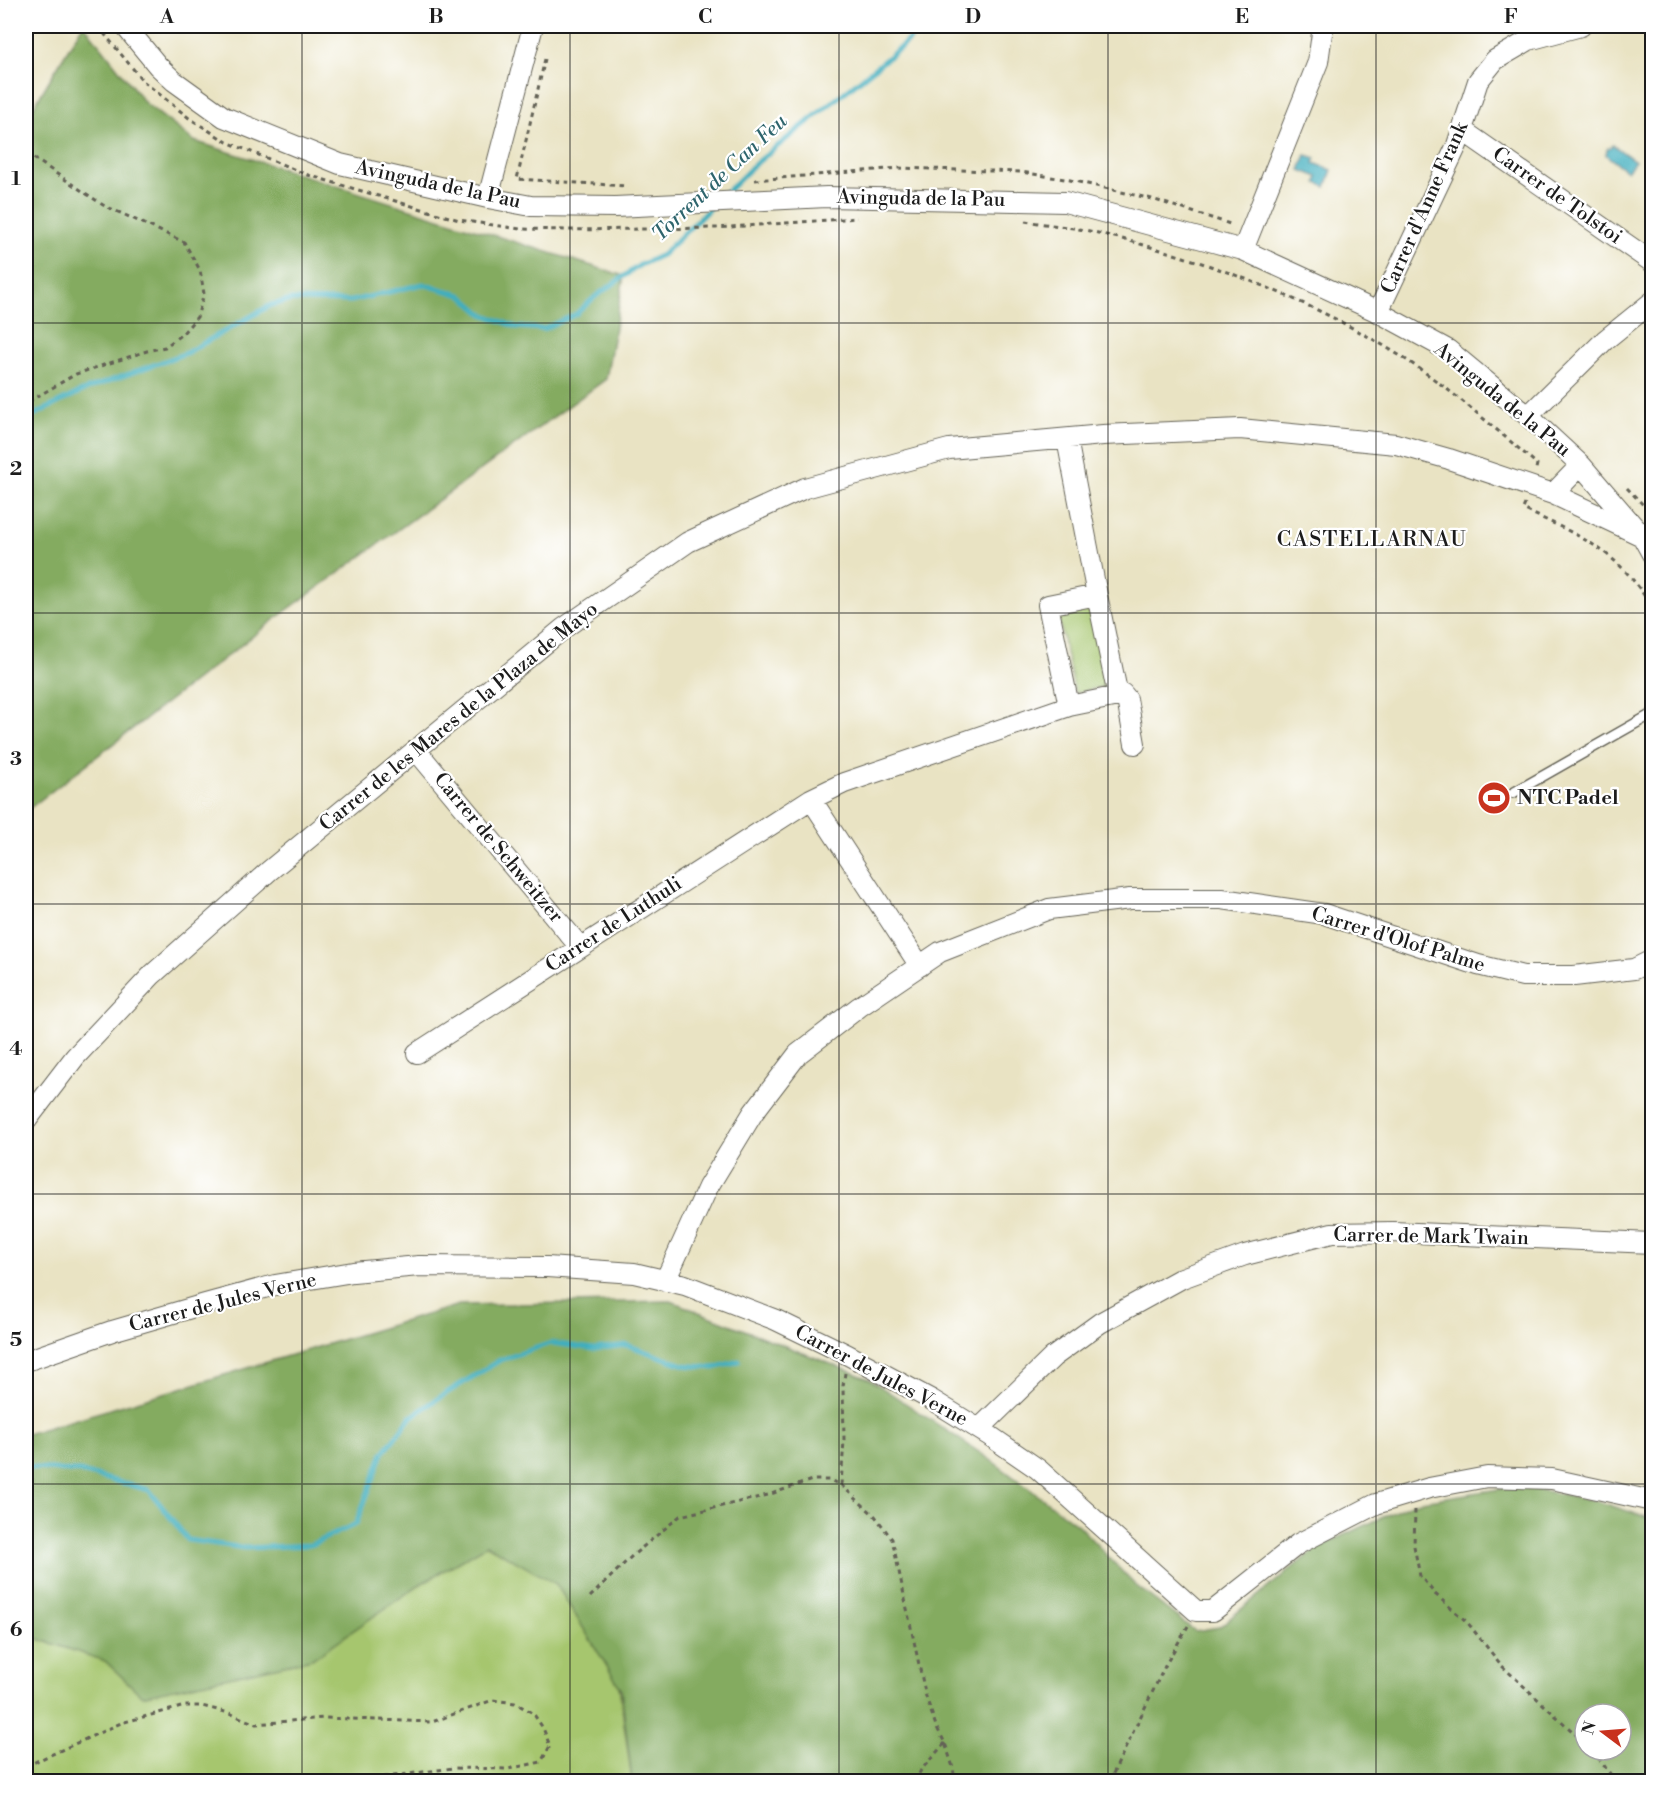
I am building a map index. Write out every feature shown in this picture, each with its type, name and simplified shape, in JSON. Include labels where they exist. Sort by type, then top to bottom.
[{"type":"street","name":"Avinguda de la Pau","points":[[125,26],[158,66],[174,81],[224,117],[340,164],[488,198],[531,206],[604,207],[827,197],[1065,202],[1243,250],[1378,312],[1449,350],[1528,416],[1581,465],[1647,533],[1653,554]]},
{"type":"street","points":[[488,198],[533,26]]},
{"type":"street","points":[[1243,250],[1318,62],[1323,26]]},
{"type":"street","name":"Carrer d'Anne Frank","points":[[1378,312],[1452,155],[1478,81],[1495,60],[1529,40],[1581,26]]},
{"type":"street","name":"Carrer de Tolstoi","points":[[1462,130],[1653,262]]},
{"type":"street","points":[[1528,416],[1605,340],[1653,302]]},
{"type":"street","name":"Carrer de les Mares de la Plaza de Mayo","points":[[26,1121],[75,1057],[152,975],[269,871],[564,628],[688,542],[805,488],[949,450],[1067,439],[1240,429],[1396,444],[1553,494],[1647,533]]},
{"type":"street","points":[[1067,439],[1118,696],[1123,694],[1127,699],[1135,744]]},
{"type":"street","points":[[1553,494],[1581,465]]},
{"type":"street","points":[[1069,706],[1048,605],[1097,595]]},
{"type":"street","name":"Carrer de Luthuli","points":[[417,1053],[811,799],[844,783],[1069,706],[1118,696]]},
{"type":"street","name":"Carrer de Schweitzer","points":[[416,750],[580,947]]},
{"type":"street","points":[[811,799],[920,966]]},
{"type":"street","name":"Carrer d'Olof Palme","points":[[665,1281],[708,1187],[753,1113],[798,1054],[859,1007],[940,952],[1049,909],[1130,899],[1222,899],[1324,914],[1478,965],[1523,976],[1574,976],[1634,969],[1653,960]]},
{"type":"street","name":"Carrer de Mark Twain","points":[[979,1429],[1053,1357],[1100,1323],[1182,1278],[1245,1255],[1332,1233],[1393,1232],[1653,1243]]},
{"type":"street","name":"Carrer de Jules Verne","points":[[26,1361],[112,1331],[265,1288],[353,1272],[419,1266],[547,1268],[634,1273],[685,1285],[776,1320],[932,1400],[1038,1469],[1196,1611]]},
{"type":"street","points":[[1196,1611],[1213,1611],[1298,1544],[1376,1504],[1415,1492],[1487,1477],[1552,1479],[1653,1501]]},
{"type":"lane","points":[[1513,793],[1653,714]]},
{"type":"path","points":[[98,26],[143,81],[180,111],[228,142],[308,175],[459,220],[520,229],[580,230],[717,228],[858,218]]},
{"type":"path","points":[[545,58],[517,179],[626,186]]},
{"type":"path","points":[[26,153],[103,205],[184,242],[200,270],[204,294],[197,317],[183,333],[165,347],[75,374],[26,403]]},
{"type":"path","points":[[754,180],[899,168],[1020,172],[1070,180],[1152,199],[1250,231]]},
{"type":"path","points":[[1014,219],[1096,232],[1196,260],[1310,306],[1400,356],[1466,404],[1537,464],[1532,487],[1523,508],[1588,540],[1606,553],[1626,569],[1653,608]]},
{"type":"path","points":[[1619,481],[1653,515]]},
{"type":"path","points":[[841,1485],[844,1440],[843,1386],[848,1355]]},
{"type":"path","points":[[590,1597],[632,1556],[680,1516],[768,1495],[813,1480],[829,1480],[841,1485],[868,1509],[892,1539],[926,1697],[953,1767],[954,1782]]},
{"type":"path","points":[[1415,1492],[1414,1546],[1420,1576],[1435,1594],[1467,1622],[1502,1666],[1573,1732]]},
{"type":"path","points":[[1108,1782],[1166,1664],[1196,1611]]},
{"type":"path","points":[[26,1766],[121,1723],[185,1706],[202,1706],[220,1710],[256,1724],[324,1718],[432,1722],[494,1700],[515,1703],[533,1713],[543,1728],[550,1746],[541,1762],[508,1769],[453,1768],[356,1781],[305,1778],[287,1782]]},
{"type":"path","points":[[915,1782],[921,1770],[945,1743]]},
{"type":"path","points":[[1602,1762],[1616,1782]]},
{"type":"green space","points":[[82,26],[85,26],[145,103],[194,141],[624,276],[606,379],[279,616],[26,811],[26,119]]},
{"type":"green space","points":[[1092,604],[1110,685],[1075,693],[1057,612]]},
{"type":"green space","points":[[671,1301],[869,1379],[988,1458],[1078,1525],[1134,1584],[1195,1631],[1219,1627],[1317,1548],[1415,1502],[1519,1486],[1597,1501],[1652,1519],[1652,1781],[632,1781],[621,1689],[556,1584],[487,1545],[419,1585],[312,1659],[142,1696],[105,1661],[26,1635],[26,1434],[459,1305]]},
{"type":"green space","points":[[502,1533],[532,1549],[615,1657],[632,1782],[26,1782],[26,1626]]},
{"type":"water","points":[[1613,145],[1635,161],[1627,171],[1606,155],[1607,149]]},
{"type":"water","points":[[1306,155],[1316,158],[1314,163],[1332,170],[1326,187],[1317,183],[1318,177],[1300,170]]},
{"type":"waterway","name":"Torrent de Can Feu","points":[[722,197],[754,165],[901,47],[923,26]]},
{"type":"waterway","name":"Torrent de Can Feu","points":[[26,419],[82,391],[186,353],[271,305],[292,300],[351,301],[423,284],[461,295],[483,314],[516,327],[544,329],[576,314],[596,296],[640,265],[662,255],[711,207]]},
{"type":"waterway","points":[[26,1467],[81,1472],[149,1490],[188,1540],[245,1548],[310,1545],[356,1524],[383,1453],[411,1417],[500,1360],[551,1343],[594,1349],[627,1345],[684,1365],[714,1368],[739,1361]]},
{"type":"place","name":"NTC Padel","points":[[1494,798]]},
{"type":"district","name":"CASTELLARNAU","points":[[1372,540]]}]
